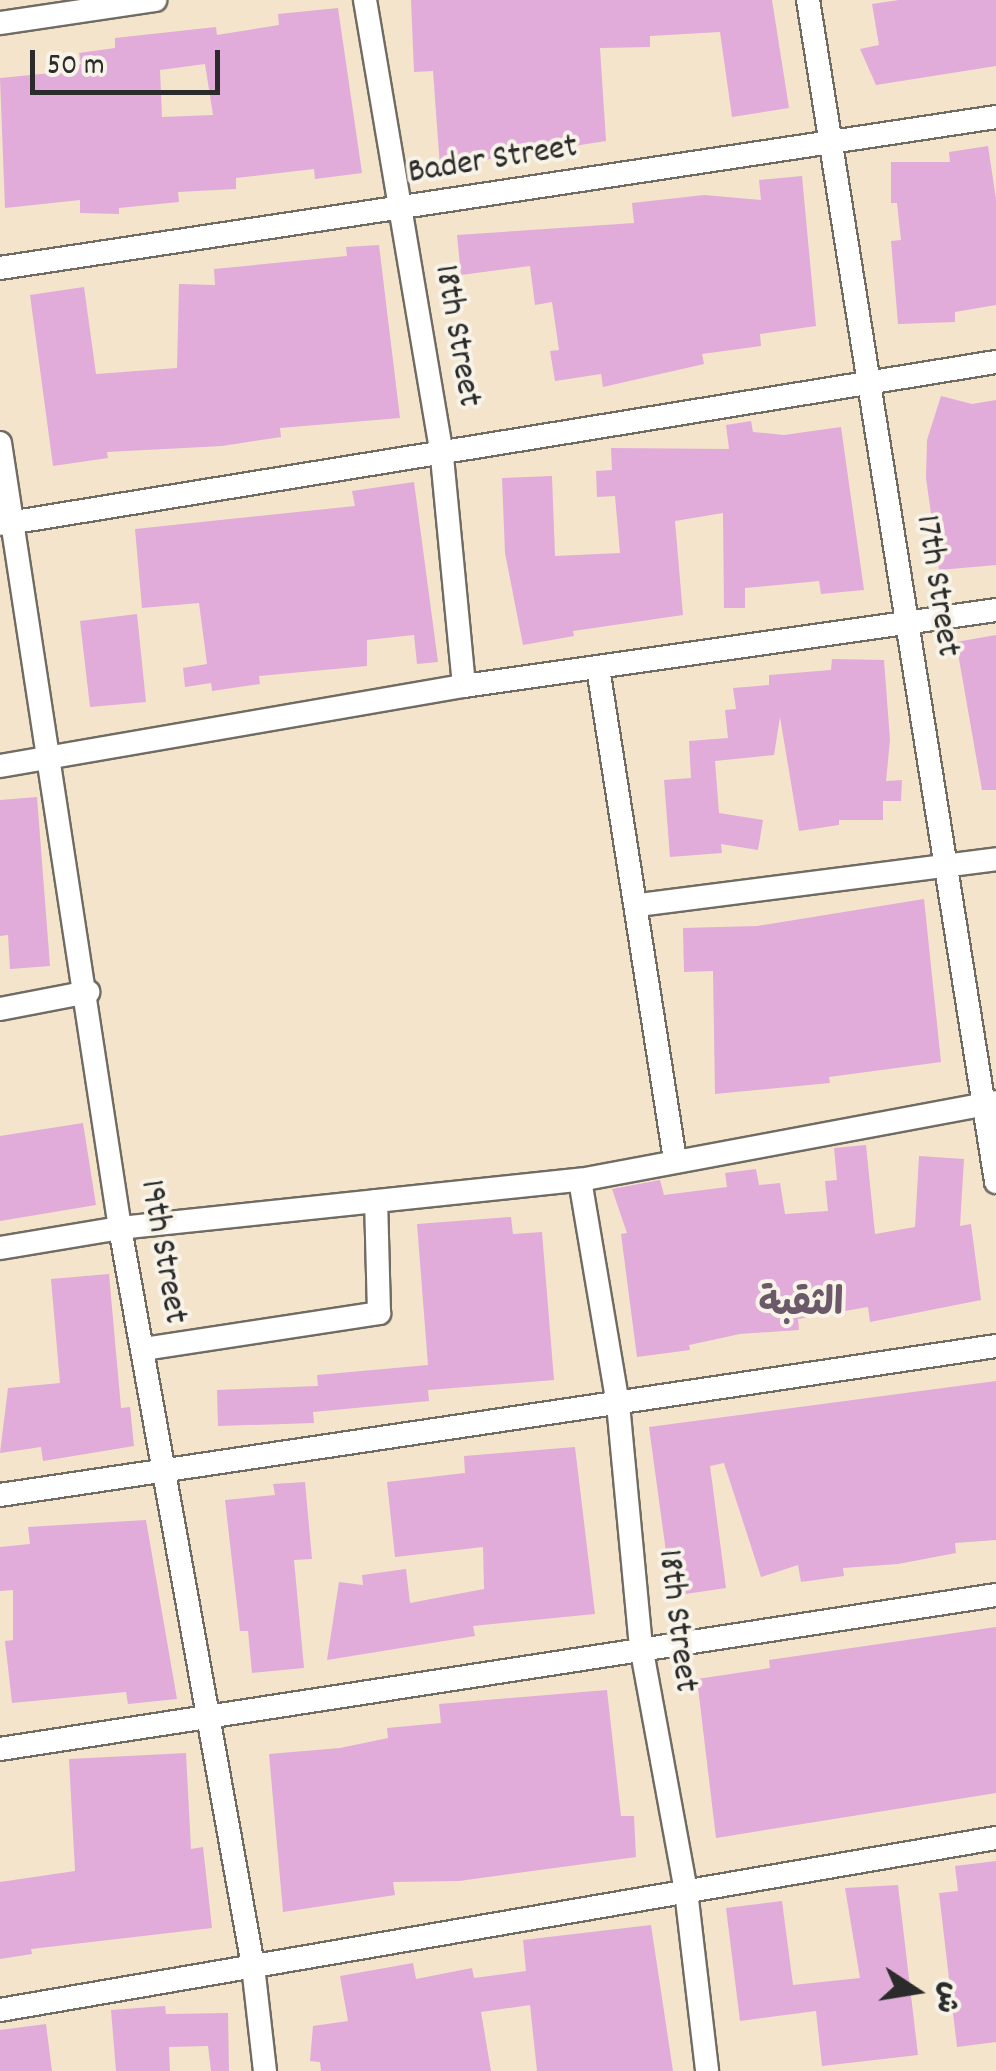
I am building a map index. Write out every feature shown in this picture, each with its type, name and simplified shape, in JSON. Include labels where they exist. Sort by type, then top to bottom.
[{"type":"street","points":[[0,23],[155,0]]},
{"type":"street","name":"18th Street","points":[[365,0],[442,457],[464,686]]},
{"type":"street","name":"17th Street","points":[[808,0],[906,624],[989,1103],[996,1182]]},
{"type":"street","name":"Bader Street","points":[[0,268],[399,211],[996,117]]},
{"type":"street","points":[[7,524],[442,457],[996,362]]},
{"type":"street","name":"19th Street","points":[[0,442],[7,524],[52,757],[120,1228],[167,1469],[253,1966],[265,2071]]},
{"type":"street","points":[[0,766],[464,686],[996,610]]},
{"type":"street","points":[[598,668],[639,905],[674,1160]]},
{"type":"street","points":[[639,905],[996,858]]},
{"type":"street","points":[[0,1008],[88,992]]},
{"type":"street","points":[[0,1248],[120,1228],[580,1180],[989,1103]]},
{"type":"street","name":"18th Street","points":[[580,1180],[618,1404],[641,1646],[686,1891],[708,2071]]},
{"type":"street","points":[[144,1349],[379,1313],[376,1201]]},
{"type":"street","points":[[0,1495],[996,1346]]},
{"type":"street","points":[[0,1748],[207,1712],[996,1594]]},
{"type":"street","points":[[0,2010],[996,1838]]},
{"type":"building","points":[[411,0],[772,0],[789,108],[732,117],[720,32],[650,36],[650,47],[600,48],[606,141],[440,167],[433,71],[414,72]]},
{"type":"building","points":[[899,0],[996,0],[996,66],[876,85],[860,49],[879,45],[872,4]]},
{"type":"building","points":[[338,8],[362,173],[315,179],[314,169],[236,178],[236,189],[178,192],[179,202],[119,208],[119,214],[80,213],[80,200],[5,208],[0,78],[62,72],[61,67],[81,64],[79,53],[115,48],[115,38],[216,27],[217,35],[279,25],[278,14]],"holes":[[[205,64],[213,115],[162,117],[160,70]]]},
{"type":"building","points":[[988,146],[996,199],[996,305],[955,312],[955,322],[898,324],[891,241],[901,240],[897,203],[891,203],[891,162],[950,162],[949,152]]},
{"type":"building","points":[[802,176],[816,326],[760,334],[761,346],[702,354],[704,364],[603,387],[601,374],[555,381],[550,351],[559,350],[552,302],[535,305],[530,266],[461,275],[457,235],[634,223],[632,203],[704,195],[761,200],[759,180]]},
{"type":"building","points":[[379,245],[400,418],[280,428],[281,437],[222,446],[107,452],[108,458],[53,466],[30,295],[84,287],[96,374],[177,368],[179,284],[215,285],[214,269],[347,256],[346,247]]},
{"type":"building","points":[[941,396],[972,404],[996,400],[996,565],[939,570],[926,478],[927,440]]},
{"type":"building","points":[[751,421],[753,432],[784,435],[841,427],[864,590],[821,594],[819,581],[745,588],[745,608],[724,608],[723,513],[675,521],[683,615],[573,631],[574,636],[523,645],[505,553],[502,478],[552,476],[555,556],[620,553],[615,496],[597,497],[596,471],[612,470],[611,448],[729,449],[726,425]]},
{"type":"building","points":[[414,482],[438,662],[417,664],[414,635],[367,640],[367,666],[259,676],[260,684],[212,691],[211,683],[185,687],[183,668],[207,664],[199,603],[142,608],[135,529],[355,506],[352,491]]},
{"type":"building","points":[[137,614],[146,702],[90,707],[80,621]]},
{"type":"building","points":[[996,635],[996,790],[982,790],[956,642]]},
{"type":"building","points":[[832,659],[884,660],[890,740],[886,781],[902,780],[901,801],[883,801],[883,820],[839,820],[839,825],[799,831],[780,717],[774,755],[715,761],[719,813],[763,820],[758,850],[721,844],[722,853],[670,857],[664,780],[691,778],[689,741],[728,738],[725,710],[736,709],[733,688],[769,685],[769,675],[831,670]]},
{"type":"building","points":[[37,797],[50,966],[10,969],[8,935],[0,936],[0,800]]},
{"type":"building","points":[[924,899],[941,1062],[829,1077],[830,1083],[715,1094],[713,971],[684,972],[683,928],[757,926]]},
{"type":"building","points":[[83,1123],[96,1205],[0,1221],[0,1136]]},
{"type":"building","points":[[866,1145],[875,1234],[915,1227],[919,1156],[964,1159],[960,1226],[971,1224],[981,1300],[870,1322],[868,1307],[798,1319],[799,1330],[740,1334],[689,1345],[690,1350],[637,1357],[621,1234],[627,1233],[612,1189],[660,1180],[664,1195],[727,1187],[725,1173],[756,1169],[759,1185],[780,1183],[785,1214],[828,1211],[825,1181],[837,1180],[834,1148]]},
{"type":"building","points":[[511,1217],[513,1234],[542,1232],[554,1380],[428,1390],[429,1401],[313,1412],[314,1423],[218,1426],[217,1390],[318,1386],[317,1375],[428,1365],[417,1224]]},
{"type":"building","points":[[109,1274],[121,1408],[130,1407],[134,1446],[43,1461],[41,1447],[0,1453],[8,1388],[60,1383],[51,1279]]},
{"type":"building","points":[[996,1381],[996,1540],[955,1543],[956,1553],[898,1564],[843,1568],[844,1576],[801,1582],[798,1565],[761,1577],[724,1463],[710,1466],[726,1588],[672,1596],[649,1427]]},
{"type":"building","points":[[575,1447],[595,1614],[473,1626],[475,1636],[327,1660],[339,1582],[363,1585],[362,1575],[406,1569],[410,1603],[484,1589],[483,1547],[395,1557],[387,1482],[465,1473],[464,1456]]},
{"type":"building","points":[[305,1482],[312,1559],[294,1560],[304,1668],[252,1673],[248,1631],[240,1631],[225,1500],[275,1495],[273,1484]]},
{"type":"building","points":[[146,1520],[177,1699],[128,1704],[126,1692],[12,1703],[5,1641],[13,1640],[13,1590],[0,1591],[0,1547],[30,1544],[28,1527]]},
{"type":"building","points":[[996,1627],[996,1793],[716,1838],[697,1679],[770,1668],[769,1660]]},
{"type":"building","points":[[607,1690],[621,1816],[634,1816],[636,1857],[459,1881],[393,1882],[395,1895],[283,1912],[269,1754],[340,1748],[388,1738],[387,1728],[441,1723],[439,1704]]},
{"type":"building","points":[[186,1753],[191,1849],[203,1847],[212,1928],[31,1949],[32,1954],[0,1959],[0,1882],[75,1871],[69,1759]]},
{"type":"building","points":[[996,1861],[996,2042],[957,2047],[939,1893],[958,1891],[955,1866]]},
{"type":"building","points":[[898,1885],[918,2055],[822,2066],[816,2011],[740,2021],[726,1908],[782,1901],[793,1985],[860,1978],[845,1888]]},
{"type":"building","points":[[651,1925],[673,2071],[537,2071],[530,2005],[481,2012],[491,2071],[321,2071],[320,2062],[310,2061],[313,2026],[348,2021],[340,1976],[413,1963],[416,1979],[472,1968],[474,1978],[526,1971],[523,1940]]},
{"type":"building","points":[[165,2006],[166,2014],[228,2013],[229,2071],[211,2071],[208,2046],[169,2047],[170,2071],[116,2071],[111,2010]]},
{"type":"building","points":[[46,2024],[52,2071],[0,2071],[0,2030]]},
{"type":"district","name":"الثقبة","points":[[801,1307]]}]
